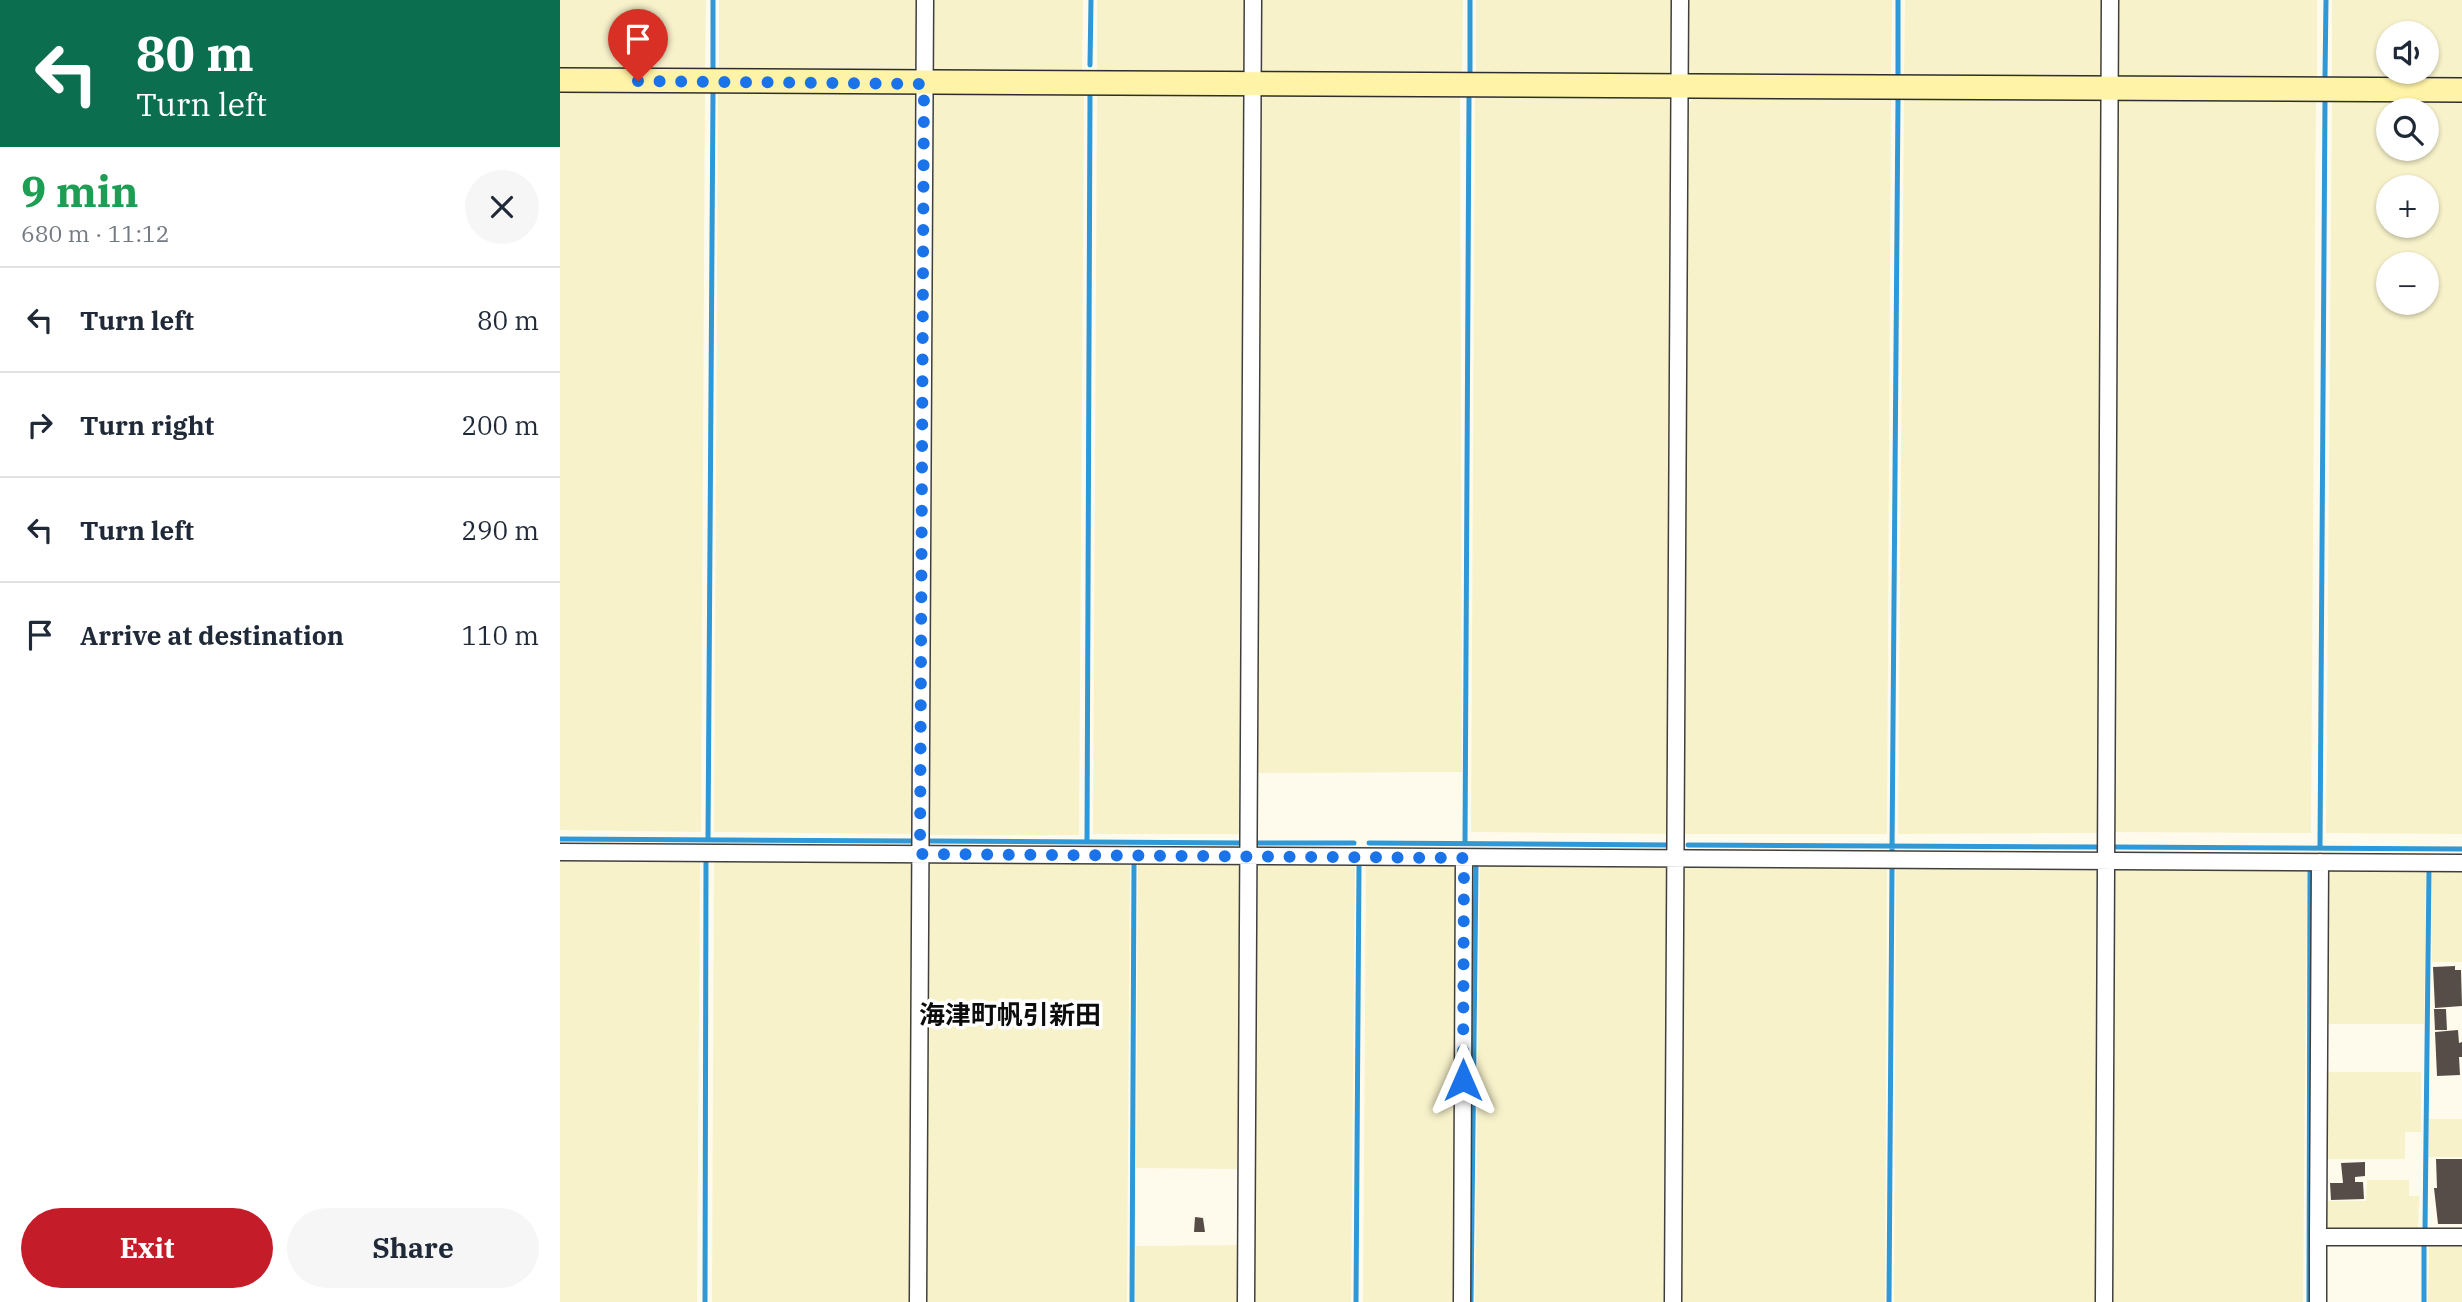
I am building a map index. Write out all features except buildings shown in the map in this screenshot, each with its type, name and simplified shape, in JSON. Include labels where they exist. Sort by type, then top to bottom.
[{"type":"street","points":[[918,1302],[925,0]]},
{"type":"street","points":[[1246,1302],[1253,0]]},
{"type":"street","points":[[1673,1302],[1680,0]]},
{"type":"street","points":[[2104,1302],[2110,0]]},
{"type":"street","points":[[560,80],[2462,90]]},
{"type":"street","points":[[560,852],[2462,863]]},
{"type":"street","points":[[1462,1302],[1464,858]]},
{"type":"street","points":[[2318,1302],[2320,862]]},
{"type":"street","points":[[2318,1237],[2462,1237]]},
{"type":"shaded area","points":[[560,0],[706,0],[705,72],[560,71]]},
{"type":"shaded area","points":[[719,0],[920,0],[920,63],[908,72],[719,72]]},
{"type":"shaded area","points":[[931,0],[1083,0],[1082,73],[936,72],[931,66]]},
{"type":"shaded area","points":[[1097,0],[1247,0],[1247,67],[1241,74],[1097,73]]},
{"type":"shaded area","points":[[1260,0],[1463,0],[1462,75],[1264,74],[1259,70]]},
{"type":"shaded area","points":[[1476,0],[1676,0],[1676,67],[1671,75],[1476,75]]},
{"type":"shaded area","points":[[1686,0],[1892,0],[1891,77],[1698,76],[1686,69]]},
{"type":"shaded area","points":[[1905,0],[2106,0],[2106,71],[2097,79],[1904,77]]},
{"type":"shaded area","points":[[2114,0],[2317,0],[2317,80],[2122,78],[2114,69]]},
{"type":"shaded area","points":[[2332,0],[2462,0],[2462,81],[2439,81],[2439,21],[2376,21],[2376,80],[2332,80]]},
{"type":"shaded area","points":[[560,90],[705,91],[701,832],[560,830]]},
{"type":"shaded area","points":[[718,91],[911,92],[919,101],[916,834],[714,832]]},
{"type":"shaded area","points":[[936,92],[1084,92],[1079,835],[926,835],[930,102]]},
{"type":"shaded area","points":[[1097,92],[1236,92],[1247,103],[1243,834],[1093,834]]},
{"type":"shaded area","points":[[1264,95],[1460,95],[1462,772],[1255,773],[1260,103]]},
{"type":"shaded area","points":[[1475,95],[1665,95],[1676,107],[1673,834],[1471,832]]},
{"type":"shaded area","points":[[1695,96],[1891,96],[1887,834],[1682,834],[1686,107]]},
{"type":"shaded area","points":[[1904,96],[2094,97],[2104,104],[2102,833],[1898,834]]},
{"type":"shaded area","points":[[2122,98],[2316,99],[2311,833],[2111,832],[2114,107]]},
{"type":"shaded area","points":[[2332,99],[2376,99],[2376,161],[2439,161],[2439,100],[2462,100],[2462,834],[2326,833]]},
{"type":"shaded area","points":[[560,859],[700,860],[697,1302],[560,1302]]},
{"type":"shaded area","points":[[930,859],[1130,859],[1127,1302],[923,1302],[925,866]]},
{"type":"shaded area","points":[[1138,859],[1236,859],[1243,866],[1240,1169],[1136,1168]]},
{"type":"shaded area","points":[[714,860],[908,861],[914,866],[914,1302],[712,1302]]},
{"type":"shaded area","points":[[1262,860],[1355,861],[1351,1302],[1254,1302],[1255,866]]},
{"type":"shaded area","points":[[1366,862],[1452,864],[1460,870],[1457,1302],[1363,1302]]},
{"type":"shaded area","points":[[1480,862],[1664,862],[1673,870],[1669,1302],[1475,1302]]},
{"type":"shaded area","points":[[1689,863],[1887,864],[1885,1302],[1678,1302],[1682,871]]},
{"type":"shaded area","points":[[1896,864],[2095,866],[2100,873],[2098,1302],[1894,1302]]},
{"type":"shaded area","points":[[2118,864],[2307,866],[2303,1302],[2109,1302],[2111,871]]},
{"type":"shaded area","points":[[2327,869],[2426,870],[2424,1024],[2323,1024]]},
{"type":"shaded area","points":[[2432,869],[2462,869],[2462,962],[2432,962]]},
{"type":"shaded area","points":[[2324,1072],[2421,1072],[2421,1132],[2405,1132],[2405,1159],[2324,1159]]},
{"type":"shaded area","points":[[2429,1119],[2462,1119],[2462,1157],[2429,1157]]},
{"type":"shaded area","points":[[2367,1180],[2409,1180],[2409,1196],[2419,1196],[2418,1232],[2328,1231],[2322,1224],[2321,1201],[2366,1201]]},
{"type":"shaded area","points":[[2429,1244],[2462,1244],[2462,1302],[2428,1302]]},
{"type":"shaded area","points":[[1240,1245],[1239,1302],[1135,1302],[1136,1246]]},
{"type":"waterway","points":[[713,0],[713,69]]},
{"type":"waterway","points":[[1090,65],[1091,0]]},
{"type":"waterway","points":[[1470,0],[1470,71]]},
{"type":"waterway","points":[[1898,0],[1898,74]]},
{"type":"waterway","points":[[2325,76],[2326,0]]},
{"type":"waterway","points":[[708,840],[713,93]]},
{"type":"waterway","points":[[1087,842],[1090,96]]},
{"type":"waterway","points":[[1465,844],[1469,98]]},
{"type":"waterway","points":[[1892,853],[1898,100]]},
{"type":"waterway","points":[[2320,848],[2325,101]]},
{"type":"waterway","points":[[560,839],[914,841]]},
{"type":"waterway","points":[[929,841],[1241,843]]},
{"type":"waterway","points":[[1258,843],[1354,843]]},
{"type":"waterway","points":[[1369,843],[1671,845]]},
{"type":"waterway","points":[[1688,845],[2101,847]]},
{"type":"waterway","points":[[2116,847],[2462,849]]},
{"type":"waterway","points":[[705,1302],[706,861]]},
{"type":"waterway","points":[[1132,1302],[1134,862]]},
{"type":"waterway","points":[[1356,1302],[1359,865]]},
{"type":"waterway","points":[[1471,1302],[1476,867]]},
{"type":"waterway","points":[[1889,1302],[1892,867]]},
{"type":"waterway","points":[[2309,1302],[2310,869]]},
{"type":"waterway","points":[[2425,1229],[2429,870]]},
{"type":"waterway","points":[[2424,1244],[2424,1302]]},
{"type":"district","name":"海津町帆引新田","points":[[1010,1014]]},
{"type":"route","points":[[638,81],[924,84],[920,854],[1464,858],[1463,1080]]}]
